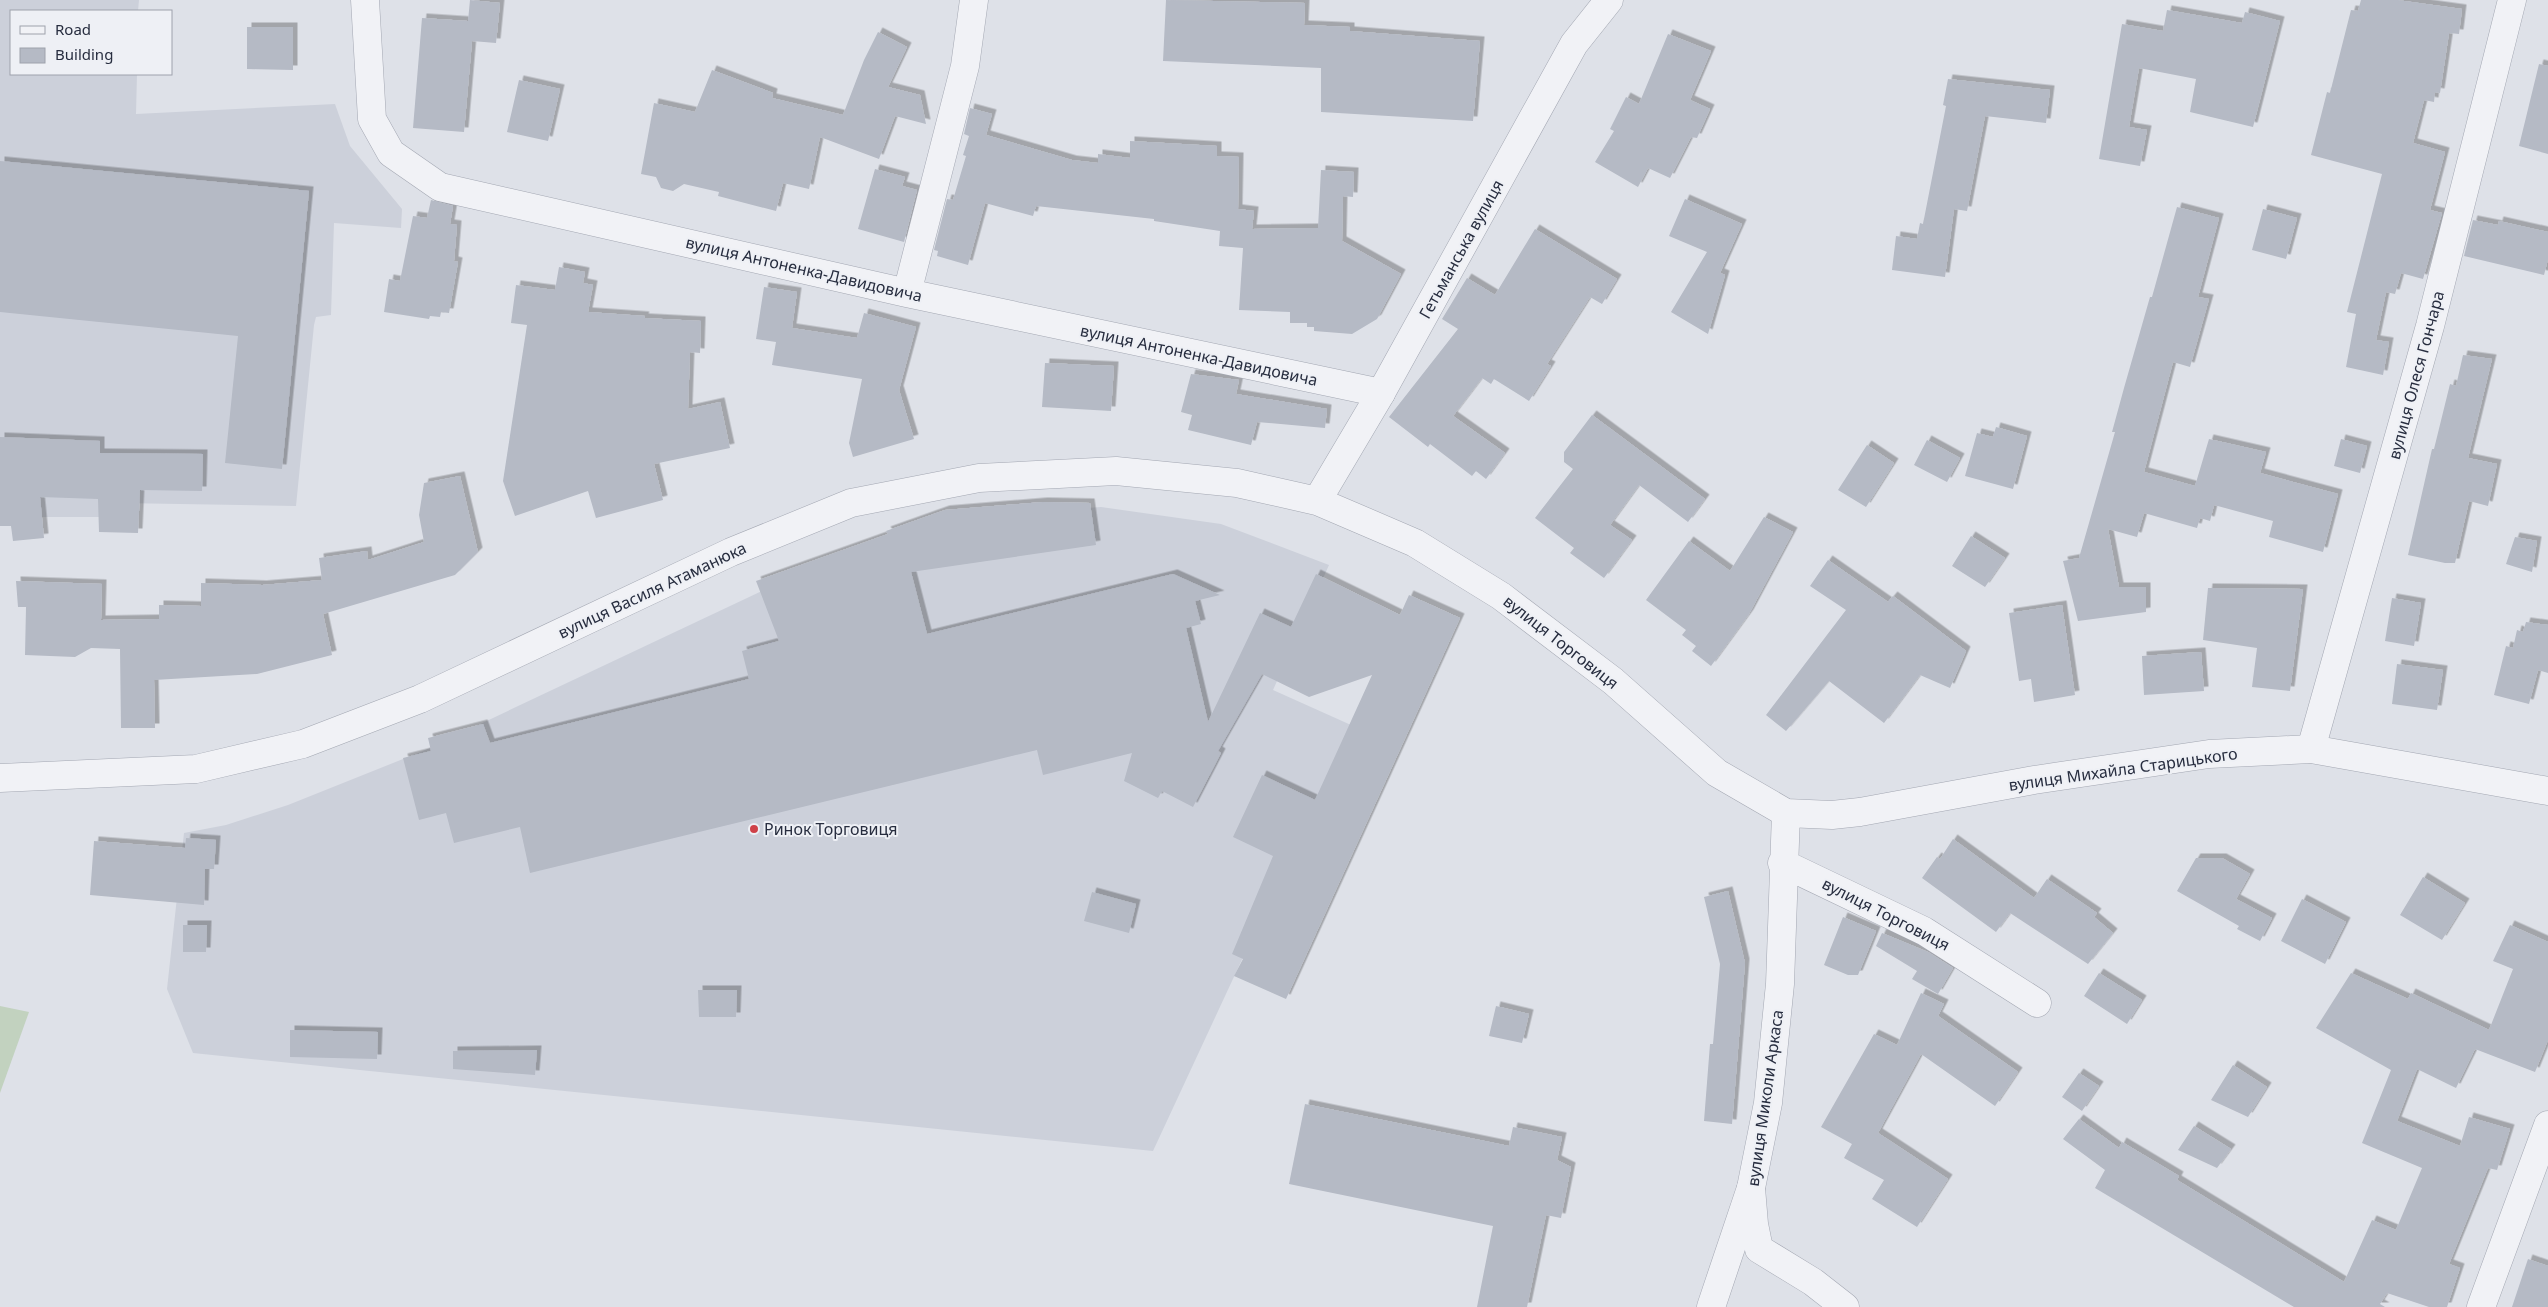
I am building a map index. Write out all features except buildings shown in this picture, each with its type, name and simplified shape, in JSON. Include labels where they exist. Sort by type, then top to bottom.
[{"type":"street","name":"вулиця Антоненка-Давидовича","points":[[365,0],[372,119],[391,153],[440,187],[907,293],[1381,393]]},
{"type":"street","points":[[907,293],[965,66],[974,0]]},
{"type":"street","name":"Гетьманська вулиця","points":[[1317,501],[1381,393],[1574,44],[1609,0]]},
{"type":"street","name":"вулиця Олеся Гончара","points":[[2311,749],[2430,326],[2512,0]]},
{"type":"street","name":"вулиця Василя Атаманюка","points":[[0,778],[196,769],[303,744],[420,699],[731,552],[851,503],[979,478],[1116,471],[1237,483],[1317,501]]},
{"type":"street","name":"вулиця Торговиця","points":[[1317,501],[1415,543],[1501,596],[1613,681],[1717,772],[1786,813]]},
{"type":"street","name":"вулиця Михайла Старицького","points":[[1786,813],[1832,814],[1860,812],[2034,780],[2209,754],[2311,749],[2348,754],[2548,791]]},
{"type":"street","name":"вулиця Миколи Аркаса","points":[[1786,813],[1782,863],[1780,984],[1768,1103],[1752,1188],[1754,1224],[1759,1249],[1813,1282],[1845,1307]]},
{"type":"street","name":"вулиця Торговиця","points":[[1782,863],[1924,931],[2037,1003]]},
{"type":"street","points":[[2480,1307],[2548,1125]]},
{"type":"street","points":[[1711,1307],[1752,1188]]},
{"type":"shaded area","points":[[0,0],[139,0],[138,10],[10,10],[10,75],[137,75],[136,114],[335,104],[350,146],[402,209],[401,228],[334,223],[331,315],[316,317],[314,325],[296,506],[119,503],[104,517],[0,517]]},
{"type":"shaded area","name":"Ринок Торговиця","points":[[1101,507],[1221,524],[1329,565],[1273,690],[1351,725],[1153,1151],[193,1053],[167,989],[184,833],[226,825],[288,805],[423,751],[817,565],[962,517]]},
{"type":"green space","points":[[0,1006],[29,1012],[0,1093]]},
{"type":"place","name":"Ринок Торговиця","points":[[754,829]]}]
